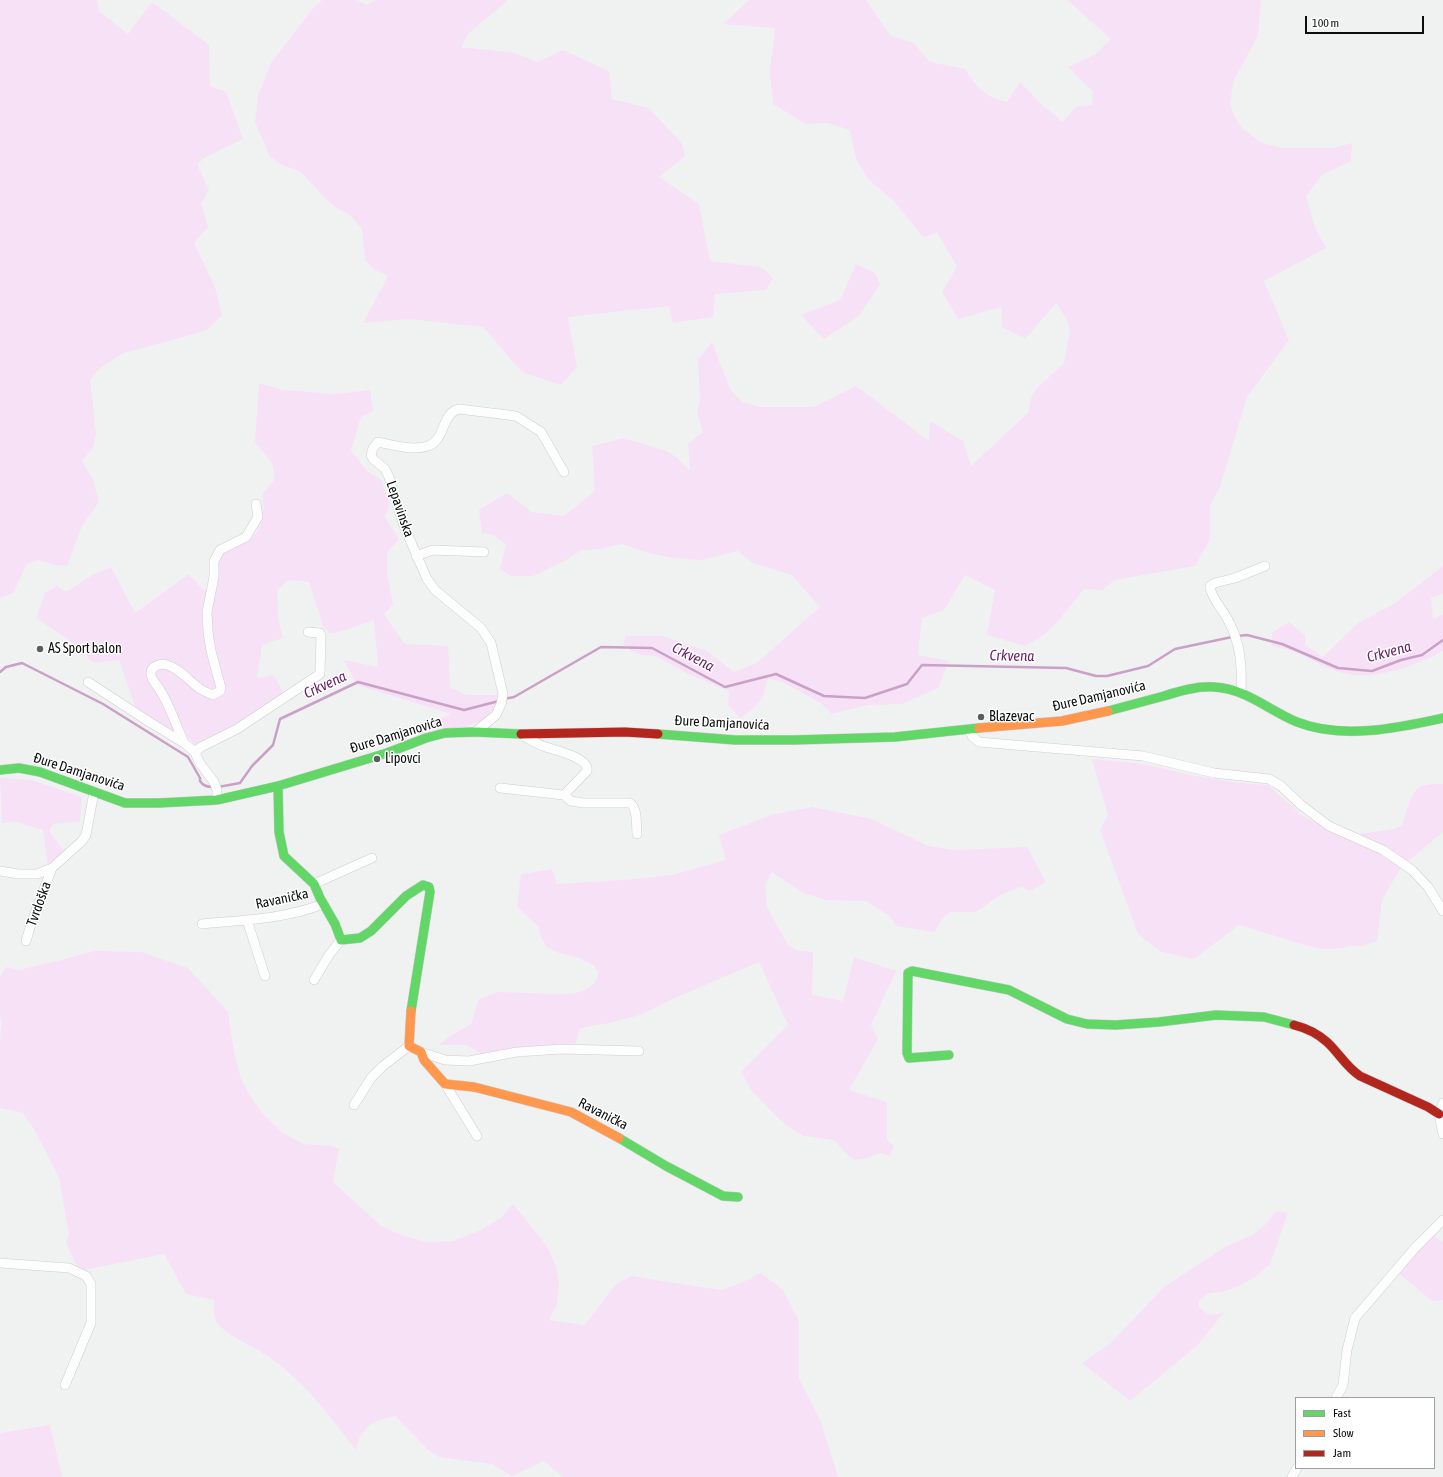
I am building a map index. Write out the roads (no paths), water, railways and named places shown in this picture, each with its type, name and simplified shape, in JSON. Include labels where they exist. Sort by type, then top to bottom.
[{"type":"street","name":"Lepavinska","points":[[475,732],[496,715],[501,704],[503,694],[492,643],[481,628],[435,590],[427,579],[416,556],[396,504],[389,477],[385,469],[373,459],[371,455],[373,448],[378,442],[404,446],[423,447],[430,445],[441,433],[449,414],[453,410],[459,409],[516,416],[541,432],[564,472]]},
{"type":"street","points":[[184,742],[167,702],[153,681],[151,670],[154,666],[161,664],[167,665],[177,670],[200,689],[213,695],[220,691],[220,680],[212,651],[207,618],[214,577],[214,561],[220,550],[246,537],[258,517],[256,504]]},
{"type":"street","name":"Lepavinska","points":[[416,556],[433,550],[484,552]]},
{"type":"street","points":[[1241,692],[1242,673],[1236,637],[1210,591],[1210,586],[1214,583],[1235,578],[1265,566]]},
{"type":"street","points":[[195,752],[237,729],[320,674],[321,636],[320,633],[308,632]]},
{"type":"street","points":[[88,682],[151,723],[184,742],[195,752],[199,762],[212,778],[216,788],[217,800]]},
{"type":"street","name":"Đure Damjanovića","points":[[0,770],[19,768],[40,772],[125,803],[217,800],[278,786],[387,753],[426,738],[446,733],[475,732],[521,735],[625,732],[736,740],[895,738],[1014,724],[1062,721],[1108,711],[1189,689],[1214,687],[1241,692],[1298,722],[1326,730],[1357,732],[1405,726],[1443,718]]},
{"type":"street","points":[[969,730],[972,736],[979,742],[1143,756],[1214,772],[1269,779],[1280,786],[1301,805],[1329,826],[1383,850],[1412,870],[1428,887],[1443,910]]},
{"type":"street","points":[[521,735],[541,746],[575,757],[587,765],[588,768],[586,773],[564,795]]},
{"type":"street","name":"Ravanička","points":[[278,786],[279,832],[284,856],[314,884],[323,904],[335,924],[341,940]]},
{"type":"street","points":[[500,788],[564,795],[571,801],[583,804],[630,803],[635,810],[637,834]]},
{"type":"street","name":"Tvrdoška","points":[[0,871],[18,874],[36,874],[52,868],[82,841],[86,835],[94,792]]},
{"type":"street","name":"Ravanička","points":[[314,884],[372,858]]},
{"type":"street","name":"Tvrdoška","points":[[26,941],[52,868]]},
{"type":"street","points":[[314,980],[329,955],[341,940],[361,937],[382,921],[404,896],[423,885],[429,887],[430,892],[411,1011],[409,1046],[375,1074],[354,1105]]},
{"type":"street","name":"Ravanička","points":[[202,924],[298,913],[323,904]]},
{"type":"street","name":"Ravanička","points":[[247,920],[265,976]]},
{"type":"street","points":[[949,1055],[910,1058],[907,1053],[908,973],[912,971],[1009,990],[1067,1019],[1087,1024],[1116,1025],[1159,1022],[1216,1015],[1264,1017],[1286,1022],[1305,1028],[1327,1042],[1352,1071],[1360,1076],[1428,1107],[1439,1114]]},
{"type":"street","points":[[409,1046],[420,1052],[445,1060],[469,1060],[517,1052],[561,1049],[639,1051]]},
{"type":"street","points":[[420,1052],[424,1060],[445,1084],[477,1136]]},
{"type":"street","name":"Ravanička","points":[[445,1084],[474,1087],[571,1112],[626,1141],[666,1166],[724,1196],[738,1197]]},
{"type":"street","points":[[1443,1103],[1439,1114],[1443,1134]]},
{"type":"street","points":[[1337,1397],[1343,1385],[1347,1350],[1355,1318],[1415,1248],[1443,1220]]},
{"type":"street","points":[[0,1263],[69,1268],[86,1276],[91,1284],[91,1323],[65,1385]]},
{"type":"waterway","name":"Crkvena","points":[[1237,636],[1247,635],[1282,644],[1338,668],[1372,671],[1401,660],[1422,655],[1443,640]]},
{"type":"waterway","name":"Crkvena","points":[[504,699],[514,697],[601,647],[652,648],[725,687],[776,674],[824,696],[865,698],[907,684],[922,665],[1066,668],[1096,676],[1107,676],[1148,666],[1175,649],[1232,637]]},
{"type":"waterway","name":"Crkvena","points":[[0,672],[6,667],[22,663],[103,704],[188,757],[200,778],[201,783],[205,786],[213,787]]},
{"type":"waterway","name":"Crkvena","points":[[218,787],[240,783],[252,766],[273,745],[280,719],[358,682],[464,710],[499,701]]},
{"type":"place","name":"AS Sport balon","points":[[40,649]]},
{"type":"place","name":"Blazevac","points":[[981,717]]},
{"type":"place","name":"Lipovci","points":[[377,759]]}]
